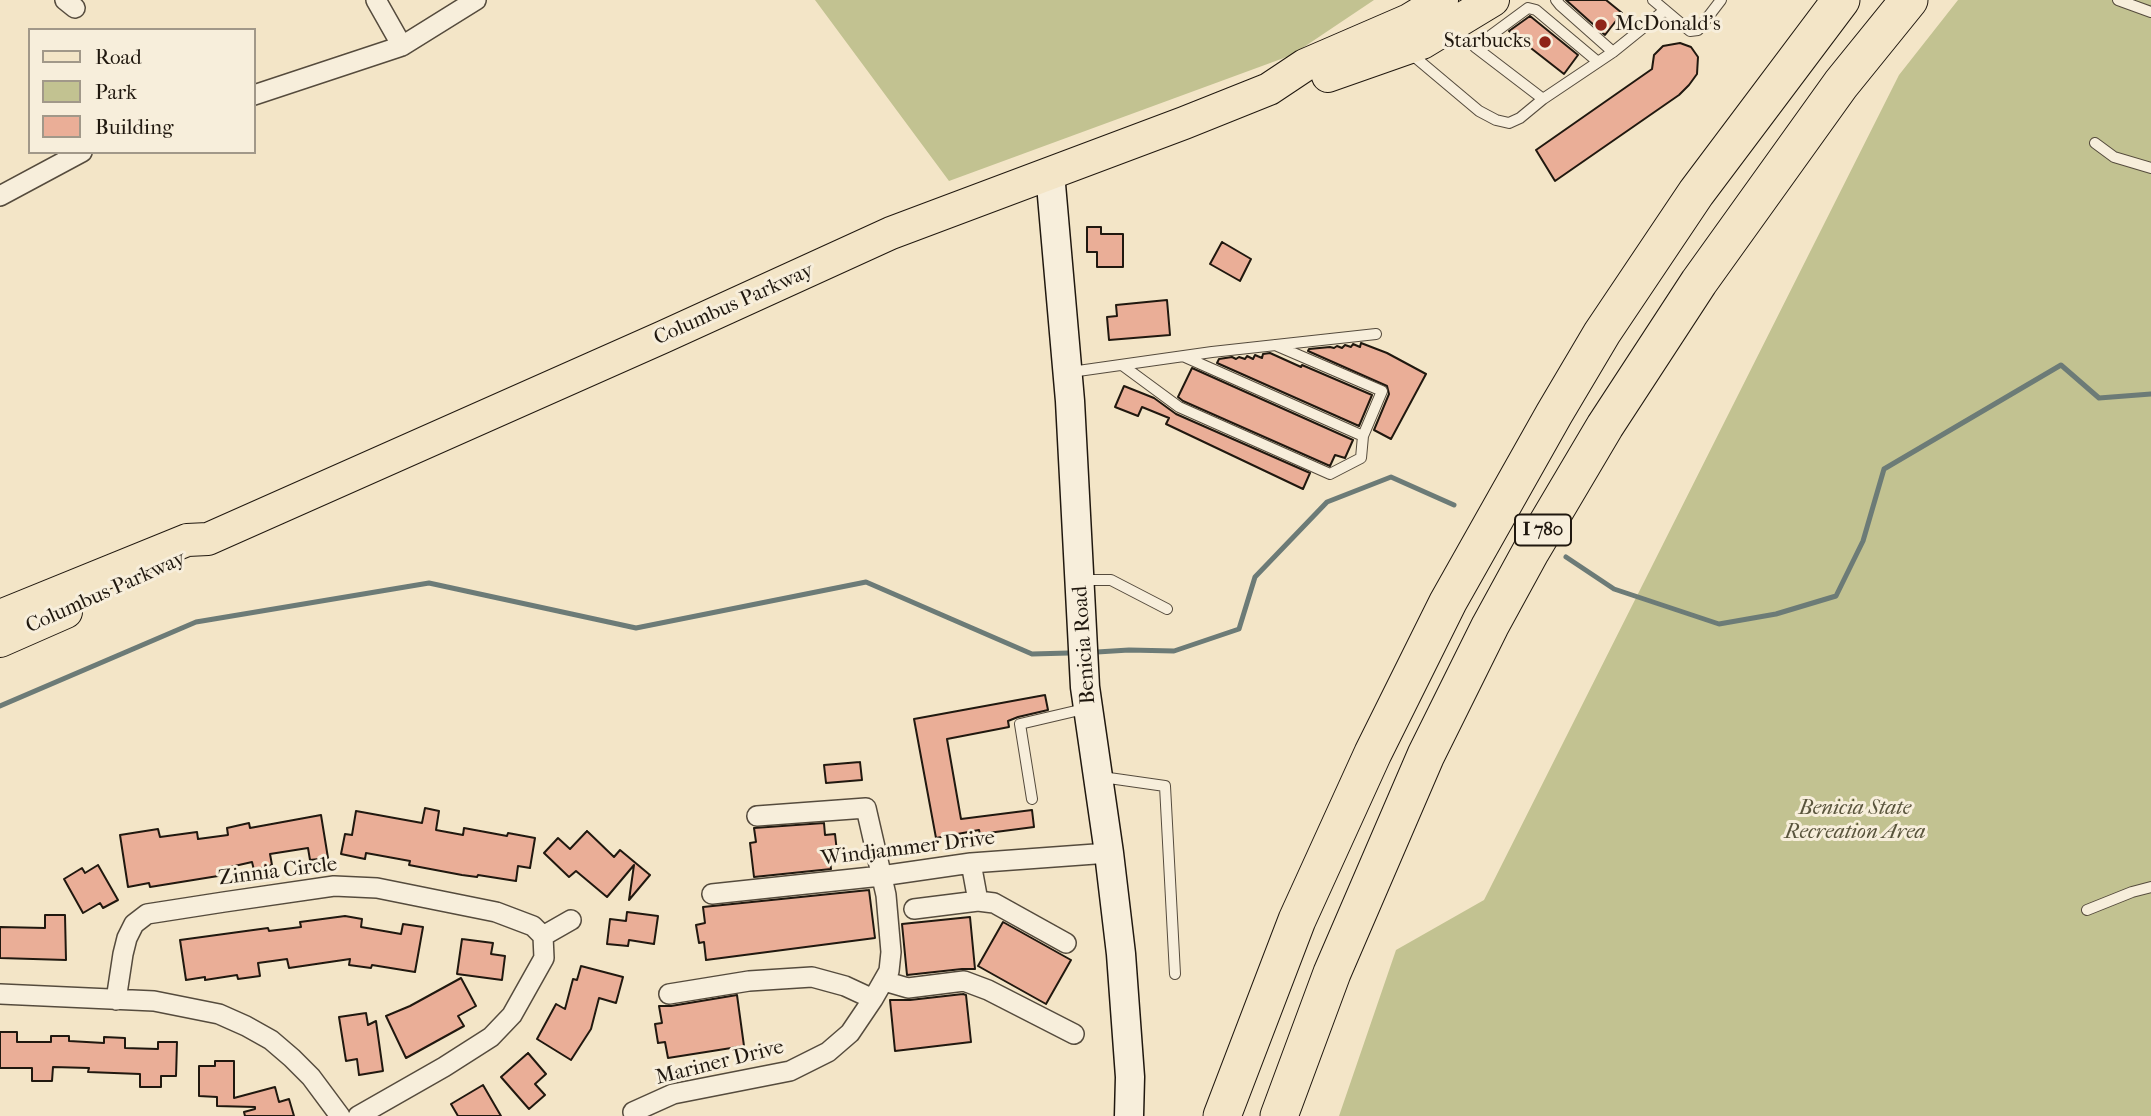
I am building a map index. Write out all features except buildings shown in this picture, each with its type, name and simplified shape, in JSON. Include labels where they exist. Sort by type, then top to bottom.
[{"type":"highway","name":"I 780","points":[[1222,1116],[1297,920],[1373,753],[1448,602],[1602,333],[1696,193],[1841,0]]},
{"type":"highway","name":"I 780","points":[[1279,1116],[1332,973],[1421,767],[1490,626],[1531,551],[1605,426],[1707,271],[1841,84],[1909,0]]},
{"type":"main road","name":"Columbus Parkway","points":[[0,616],[187,540],[208,539],[891,233],[1269,89],[1316,80],[1397,39],[1409,20],[1442,0]]},
{"type":"main road","name":"Columbus Parkway","points":[[1397,39],[1422,43],[1493,0]]},
{"type":"main road","name":"Benicia Road","points":[[1050,173],[1068,373],[1085,687],[1109,853],[1128,1037],[1129,1116]]},
{"type":"main road","name":"Columbus Parkway","points":[[0,641],[194,554],[208,539]]},
{"type":"street","points":[[376,0],[402,46]]},
{"type":"street","points":[[256,94],[402,46],[476,0]]},
{"type":"street","points":[[0,196],[78,154]]},
{"type":"street","name":"Mariner Drive","points":[[633,1112],[673,1094],[790,1071],[828,1052],[850,1033],[890,971],[886,895],[866,808],[757,816]]},
{"type":"street","name":"Windjammer Drive","points":[[712,894],[881,876],[971,863],[1109,853]]},
{"type":"street","points":[[971,863],[978,901]]},
{"type":"street","name":"Zinnia Circle","points":[[116,1000],[123,954],[134,924],[147,914],[224,902],[334,886],[377,888],[496,912],[533,926],[543,936]]},
{"type":"street","points":[[914,909],[978,901],[994,903],[1066,943]]},
{"type":"street","points":[[358,1116],[491,1037],[512,1016],[544,958],[543,936],[571,920]]},
{"type":"street","points":[[668,994],[748,981],[812,977],[845,986],[873,999]]},
{"type":"street","points":[[884,981],[908,988],[964,981],[988,990],[1073,1034]]},
{"type":"street","points":[[0,994],[155,1001],[219,1014],[271,1040],[311,1077],[340,1116]]},
{"type":"lane","points":[[1556,0],[1613,52]]},
{"type":"lane","points":[[1653,0],[1690,31],[1698,30],[1721,0]]},
{"type":"lane","points":[[2118,0],[2151,12]]},
{"type":"lane","points":[[1543,99],[1475,47],[1528,8],[1536,10],[1598,62]]},
{"type":"lane","points":[[1397,39],[1479,111],[1496,120],[1509,122],[1520,118],[1543,99],[1613,52],[1665,10]]},
{"type":"lane","points":[[2095,144],[2114,157],[2151,168]]},
{"type":"lane","points":[[1068,373],[1184,356],[1376,334]]},
{"type":"lane","points":[[1122,365],[1179,407],[1330,474],[1361,457],[1363,436],[1382,391],[1275,345]]},
{"type":"lane","points":[[1184,356],[1363,436]]},
{"type":"lane","points":[[1081,580],[1111,580],[1167,609]]},
{"type":"lane","points":[[1032,799],[1020,724],[1088,709]]},
{"type":"lane","points":[[1098,776],[1165,786],[1175,974]]},
{"type":"lane","points":[[2087,910],[2151,887]]},
{"type":"green space","points":[[815,0],[1374,0],[1292,55],[949,181]]},
{"type":"green space","name":"Benicia State Recreation Area","points":[[1958,0],[2151,0],[2151,1116],[1339,1116],[1396,950],[1484,900],[1899,75]]},
{"type":"waterway","points":[[1566,557],[1614,589],[1719,624],[1776,614],[1836,596],[1863,541],[1884,469],[2061,365],[2099,398],[2151,394]]},
{"type":"waterway","points":[[1097,652],[1174,651],[1239,629],[1255,577],[1327,502],[1391,477],[1454,505]]},
{"type":"waterway","points":[[0,706],[196,622],[429,583],[636,628],[866,582],[1032,654],[1069,653]]},
{"type":"place","name":"McDonald's","points":[[1601,25]]},
{"type":"place","name":"Starbucks","points":[[1545,42]]}]
